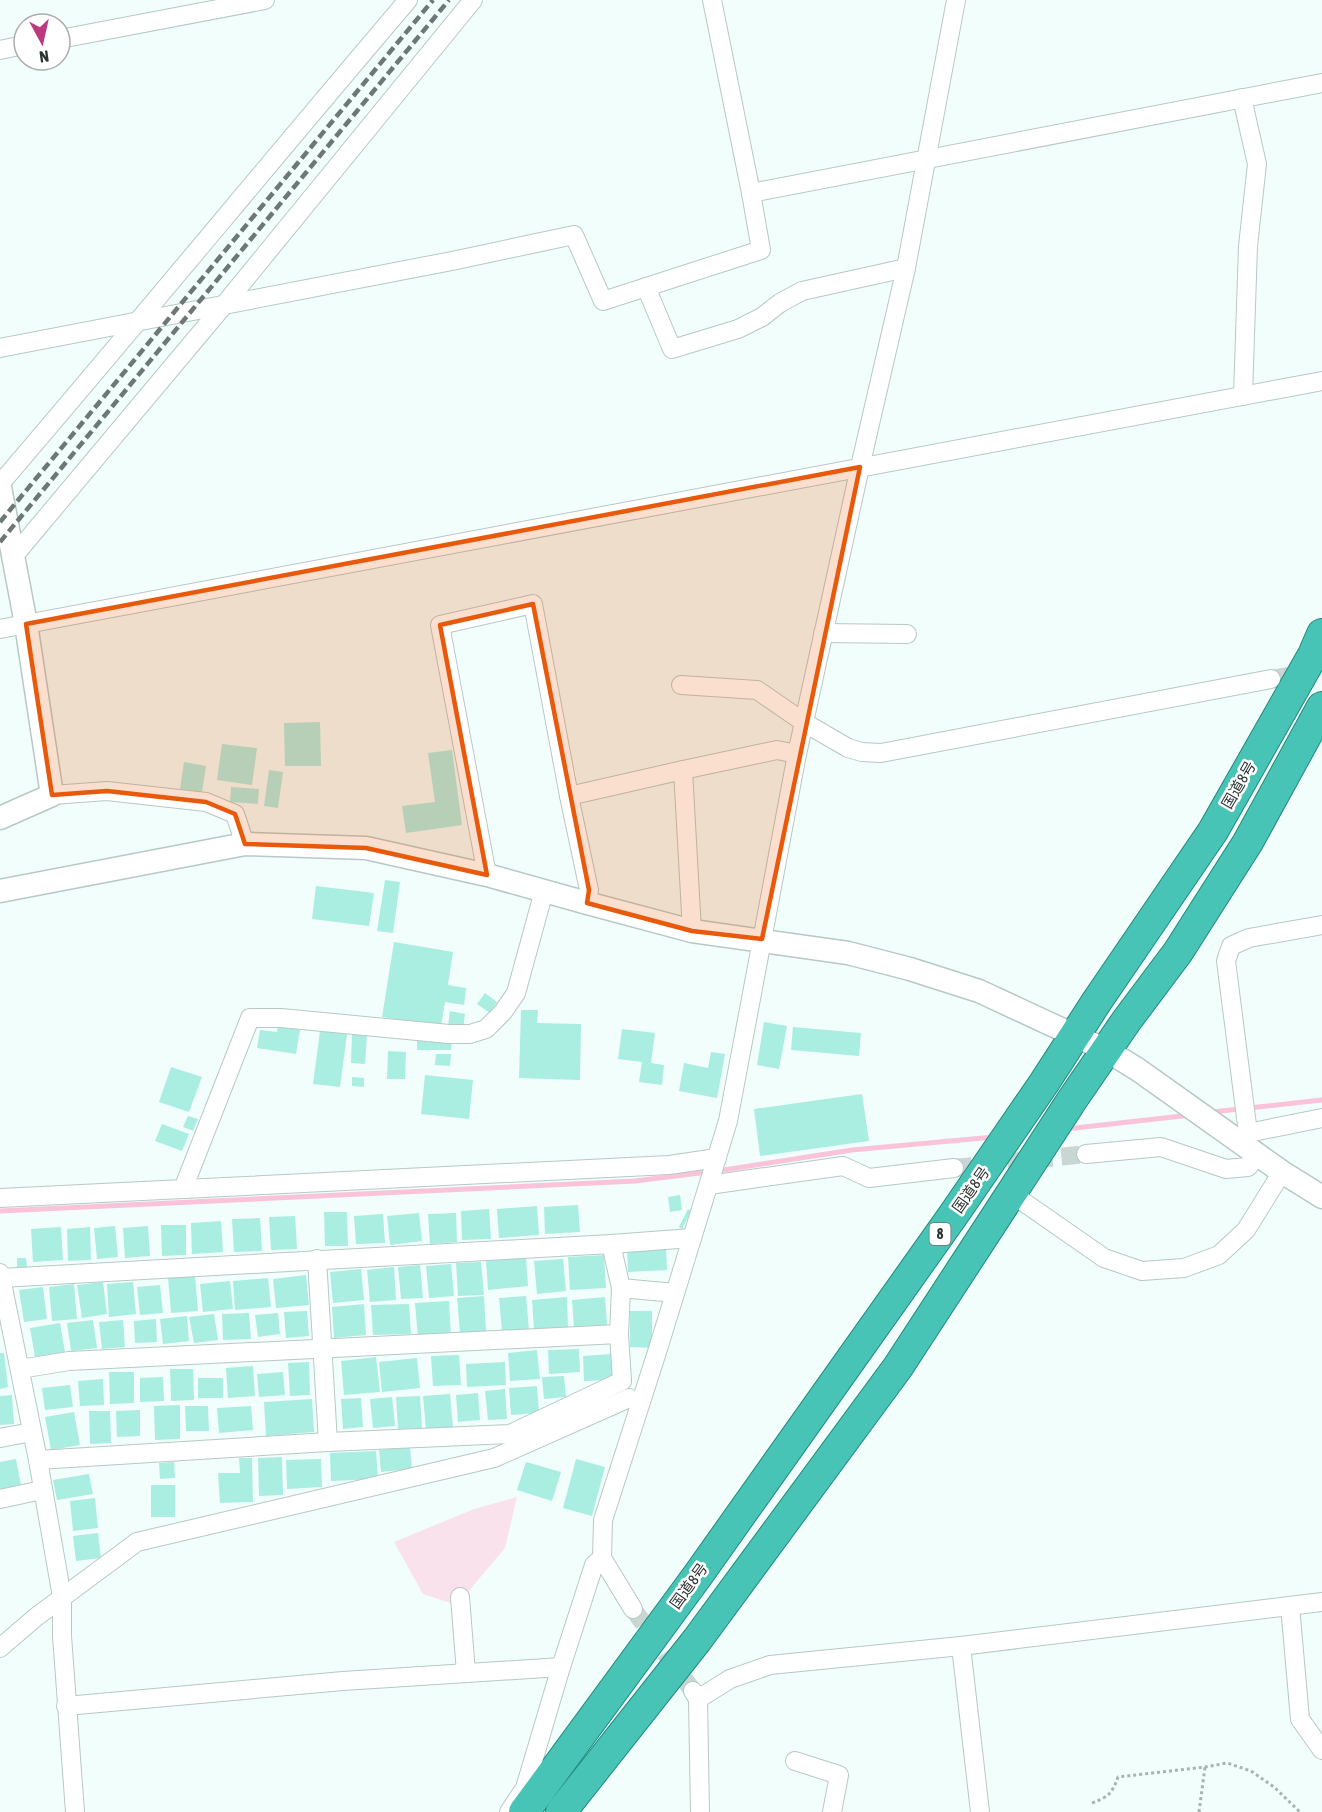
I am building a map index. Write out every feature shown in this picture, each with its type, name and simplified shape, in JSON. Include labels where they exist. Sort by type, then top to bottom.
[{"type":"highway","name":"国道8号","points":[[524,1812],[705,1565],[941,1233],[1076,1036],[1213,831],[1313,655],[1322,634]]},
{"type":"highway","points":[[561,1812],[697,1640],[898,1367],[1106,1050],[1178,952],[1242,852],[1322,707]]},
{"type":"street","points":[[72,37],[265,0]]},
{"type":"street","points":[[52,795],[26,624],[0,486],[408,0]]},
{"type":"street","points":[[13,556],[224,304],[473,0]]},
{"type":"street","points":[[0,348],[574,235],[603,301],[761,250],[752,193],[712,0]]},
{"type":"street","points":[[633,1609],[602,1558],[603,1520],[728,1121],[797,754],[906,268],[957,0]]},
{"type":"street","points":[[752,193],[1322,83]]},
{"type":"street","points":[[1242,98],[1257,164],[1248,246],[1243,396]]},
{"type":"street","points":[[646,287],[672,349],[738,329],[762,317],[780,303],[802,291],[906,268]]},
{"type":"street","points":[[0,629],[1322,381]]},
{"type":"street","points":[[487,875],[440,625],[533,604],[589,890],[587,903]]},
{"type":"street","points":[[823,633],[907,634]]},
{"type":"street","points":[[681,685],[757,690],[805,723],[848,748],[862,752],[881,753],[1271,679]]},
{"type":"street","points":[[569,796],[777,750],[797,754]]},
{"type":"street","points":[[683,771],[693,930]]},
{"type":"street","points":[[0,819],[52,795],[107,791],[206,802],[235,814],[244,844]]},
{"type":"street","points":[[0,891],[244,844],[366,848],[487,875],[693,930],[848,953],[910,969],[979,991],[1106,1050],[1249,1143],[1282,1172],[1322,1197]]},
{"type":"street","points":[[183,1189],[250,1018],[281,1018],[449,1034],[470,1034],[486,1029],[503,1012],[516,993],[544,891]]},
{"type":"street","points":[[1086,1154],[1161,1147],[1226,1169],[1248,1167],[1249,1143],[1226,961],[1231,946],[1249,938],[1322,924]]},
{"type":"street","points":[[1249,1143],[1322,1118]]},
{"type":"street","points":[[0,1198],[669,1165],[717,1158]]},
{"type":"street","points":[[709,1185],[843,1166],[869,1178],[954,1168]]},
{"type":"street","points":[[1012,1194],[1104,1258],[1142,1271],[1184,1268],[1219,1255],[1246,1230],[1282,1172]]},
{"type":"street","points":[[75,1812],[66,1706],[62,1597],[38,1460],[0,1276],[692,1238]]},
{"type":"street","points":[[38,1460],[328,1442],[510,1434],[622,1382],[619,1334],[621,1288],[611,1244]]},
{"type":"street","points":[[317,1259],[328,1442]]},
{"type":"street","points":[[621,1288],[675,1293]]},
{"type":"street","points":[[20,1369],[69,1361],[619,1334]]},
{"type":"street","points":[[0,1648],[36,1617],[137,1542],[494,1458],[629,1398]]},
{"type":"street","points":[[0,1438],[32,1432]]},
{"type":"street","points":[[0,1499],[42,1490]]},
{"type":"street","points":[[509,1812],[525,1788],[594,1565],[602,1558]]},
{"type":"street","points":[[460,1597],[466,1673]]},
{"type":"street","points":[[700,1812],[696,1695],[729,1679],[770,1665],[961,1646],[1322,1602]]},
{"type":"street","points":[[1290,1606],[1300,1719],[1322,1750]]},
{"type":"street","points":[[961,1646],[980,1812]]},
{"type":"street","points":[[66,1706],[343,1681],[561,1667]]},
{"type":"street","points":[[795,1761],[839,1775],[832,1812]]},
{"type":"path","points":[[1092,1803],[1106,1797],[1114,1789],[1118,1777],[1227,1763],[1251,1771],[1274,1787],[1300,1812]]},
{"type":"path","points":[[1199,1812],[1205,1767]]},
{"type":"highlighted area","points":[[860,467],[762,939],[692,931],[587,903],[589,890],[533,604],[440,625],[487,875],[366,848],[245,844],[235,814],[206,802],[107,791],[52,795],[26,624]]},
{"type":"shaded area","points":[[517,1497],[505,1548],[467,1593],[450,1603],[423,1594],[394,1542],[474,1509]]},
{"type":"building","points":[[320,722],[321,766],[285,766],[284,723]]},
{"type":"building","points":[[222,744],[257,748],[252,785],[217,780]]},
{"type":"building","points":[[452,750],[462,825],[406,833],[402,806],[435,802],[428,753]]},
{"type":"building","points":[[184,762],[206,766],[202,792],[180,789]]},
{"type":"building","points":[[269,770],[283,772],[278,808],[264,806]]},
{"type":"building","points":[[231,787],[259,789],[258,804],[230,802]]},
{"type":"building","points":[[385,880],[400,882],[393,933],[377,931]]},
{"type":"building","points":[[316,886],[374,893],[369,926],[312,919]]},
{"type":"building","points":[[394,942],[453,952],[448,985],[466,988],[464,1005],[445,1002],[441,1026],[382,1017]]},
{"type":"building","points":[[485,993],[497,1002],[490,1013],[477,1004]]},
{"type":"building","points":[[521,1010],[538,1010],[537,1023],[581,1024],[580,1080],[519,1078]]},
{"type":"building","points":[[450,1011],[465,1014],[463,1029],[448,1026]]},
{"type":"building","points":[[764,1022],[787,1026],[779,1069],[757,1065]]},
{"type":"building","points":[[278,1027],[300,1030],[296,1054],[257,1048],[260,1030],[277,1032]]},
{"type":"building","points":[[793,1027],[861,1033],[859,1056],[791,1050]]},
{"type":"building","points":[[622,1029],[655,1033],[651,1063],[664,1065],[662,1085],[639,1082],[642,1062],[618,1059]]},
{"type":"building","points":[[320,1031],[347,1034],[340,1087],[313,1084]]},
{"type":"building","points":[[352,1035],[367,1035],[365,1064],[351,1063]]},
{"type":"building","points":[[417,1041],[452,1042],[451,1050],[417,1050]]},
{"type":"building","points":[[388,1051],[406,1052],[405,1079],[387,1079]]},
{"type":"building","points":[[711,1052],[725,1054],[717,1098],[679,1091],[684,1063],[708,1068]]},
{"type":"building","points":[[436,1054],[451,1054],[450,1066],[435,1065]]},
{"type":"building","points":[[171,1067],[202,1077],[189,1112],[159,1102]]},
{"type":"building","points":[[425,1075],[473,1080],[469,1119],[421,1114]]},
{"type":"building","points":[[352,1077],[364,1078],[364,1087],[352,1086]]},
{"type":"building","points":[[862,1094],[869,1141],[760,1156],[754,1109]]},
{"type":"building","points":[[188,1116],[198,1119],[193,1131],[183,1127]]},
{"type":"building","points":[[162,1124],[189,1134],[182,1151],[155,1141]]},
{"type":"building","points":[[680,1195],[682,1210],[670,1212],[668,1197]]},
{"type":"building","points":[[578,1205],[580,1232],[545,1234],[544,1207]]},
{"type":"building","points":[[537,1206],[539,1235],[499,1238],[497,1209]]},
{"type":"building","points":[[489,1209],[491,1239],[462,1240],[461,1211]]},
{"type":"building","points":[[688,1209],[691,1211],[682,1229],[679,1227]]},
{"type":"building","points":[[324,1212],[347,1212],[348,1246],[325,1246]]},
{"type":"building","points":[[419,1213],[422,1241],[390,1245],[387,1216]]},
{"type":"building","points":[[456,1213],[457,1242],[430,1244],[428,1214]]},
{"type":"building","points":[[383,1214],[385,1243],[356,1244],[354,1216]]},
{"type":"building","points":[[295,1216],[297,1249],[271,1250],[269,1217]]},
{"type":"building","points":[[260,1218],[262,1251],[234,1252],[232,1219]]},
{"type":"building","points":[[221,1221],[223,1252],[192,1254],[191,1223]]},
{"type":"building","points":[[161,1225],[186,1225],[186,1255],[162,1256]]},
{"type":"building","points":[[115,1226],[118,1257],[97,1259],[94,1228]]},
{"type":"building","points":[[148,1226],[150,1256],[125,1258],[123,1228]]},
{"type":"building","points":[[61,1227],[63,1260],[33,1262],[31,1229]]},
{"type":"building","points":[[90,1227],[91,1260],[68,1261],[67,1229]]},
{"type":"building","points":[[666,1246],[667,1270],[628,1272],[627,1247]]},
{"type":"building","points":[[604,1255],[606,1288],[570,1290],[568,1257]]},
{"type":"building","points":[[17,1258],[26,1258],[27,1268],[17,1268]]},
{"type":"building","points":[[526,1258],[528,1286],[488,1290],[486,1261]]},
{"type":"building","points":[[563,1259],[566,1291],[537,1294],[534,1261]]},
{"type":"building","points":[[481,1262],[484,1295],[458,1296],[456,1263]]},
{"type":"building","points":[[451,1264],[454,1296],[429,1298],[426,1266]]},
{"type":"building","points":[[420,1265],[423,1298],[401,1299],[398,1267]]},
{"type":"building","points":[[394,1267],[396,1300],[370,1302],[367,1270]]},
{"type":"building","points":[[361,1269],[364,1300],[333,1303],[330,1272]]},
{"type":"building","points":[[195,1275],[198,1311],[171,1313],[168,1277]]},
{"type":"building","points":[[306,1275],[309,1305],[276,1308],[273,1279]]},
{"type":"building","points":[[268,1278],[271,1307],[235,1310],[233,1281]]},
{"type":"building","points":[[230,1281],[233,1309],[203,1312],[200,1284]]},
{"type":"building","points":[[103,1282],[107,1314],[82,1318],[77,1285]]},
{"type":"building","points":[[133,1282],[136,1314],[109,1317],[107,1284]]},
{"type":"building","points":[[74,1284],[77,1319],[52,1321],[49,1287]]},
{"type":"building","points":[[160,1285],[163,1313],[140,1315],[137,1287]]},
{"type":"building","points":[[43,1287],[47,1319],[24,1322],[19,1290]]},
{"type":"building","points":[[484,1296],[486,1331],[460,1333],[457,1298]]},
{"type":"building","points":[[526,1296],[529,1330],[502,1332],[499,1298]]},
{"type":"building","points":[[567,1297],[568,1328],[534,1330],[532,1300]]},
{"type":"building","points":[[605,1297],[607,1325],[574,1327],[572,1300]]},
{"type":"building","points":[[449,1301],[451,1335],[418,1338],[415,1303]]},
{"type":"building","points":[[364,1304],[366,1335],[334,1338],[332,1307]]},
{"type":"building","points":[[409,1304],[411,1334],[373,1335],[371,1305]]},
{"type":"building","points":[[307,1311],[309,1336],[286,1338],[284,1312]]},
{"type":"building","points":[[630,1311],[652,1311],[652,1348],[630,1347]]},
{"type":"building","points":[[249,1313],[251,1339],[223,1340],[222,1314]]},
{"type":"building","points":[[278,1313],[280,1334],[258,1337],[255,1315]]},
{"type":"building","points":[[214,1314],[218,1340],[194,1343],[189,1317]]},
{"type":"building","points":[[187,1316],[189,1341],[163,1344],[160,1319]]},
{"type":"building","points":[[156,1319],[157,1342],[135,1343],[134,1321]]},
{"type":"building","points":[[93,1320],[97,1348],[71,1351],[67,1323]]},
{"type":"building","points":[[123,1320],[125,1347],[102,1349],[99,1322]]},
{"type":"building","points":[[60,1323],[65,1352],[35,1357],[30,1328]]},
{"type":"building","points":[[579,1349],[580,1372],[549,1374],[548,1350]]},
{"type":"building","points":[[537,1350],[540,1379],[510,1381],[508,1353]]},
{"type":"building","points":[[0,1353],[4,1353],[8,1387],[0,1389]]},
{"type":"building","points":[[612,1354],[614,1380],[584,1381],[583,1356]]},
{"type":"building","points":[[459,1355],[461,1385],[433,1386],[431,1356]]},
{"type":"building","points":[[376,1357],[380,1392],[344,1395],[341,1361]]},
{"type":"building","points":[[417,1358],[420,1388],[382,1392],[379,1362]]},
{"type":"building","points":[[309,1362],[310,1395],[290,1396],[288,1363]]},
{"type":"building","points":[[505,1362],[506,1385],[467,1387],[466,1364]]},
{"type":"building","points":[[253,1366],[255,1396],[228,1398],[226,1368]]},
{"type":"building","points":[[170,1369],[193,1369],[194,1400],[171,1401]]},
{"type":"building","points":[[109,1372],[134,1372],[134,1403],[110,1404]]},
{"type":"building","points":[[283,1372],[285,1395],[259,1397],[257,1374]]},
{"type":"building","points":[[564,1376],[566,1397],[544,1399],[542,1377]]},
{"type":"building","points":[[163,1377],[164,1401],[140,1402],[140,1378]]},
{"type":"building","points":[[198,1378],[223,1378],[223,1398],[198,1398]]},
{"type":"building","points":[[103,1379],[104,1405],[80,1406],[78,1381]]},
{"type":"building","points":[[70,1385],[73,1407],[45,1410],[42,1388]]},
{"type":"building","points":[[537,1386],[539,1413],[511,1415],[509,1388]]},
{"type":"building","points":[[505,1389],[507,1419],[488,1420],[485,1391]]},
{"type":"building","points":[[478,1393],[480,1420],[458,1422],[456,1395]]},
{"type":"building","points":[[450,1394],[453,1428],[426,1430],[423,1396]]},
{"type":"building","points":[[12,1395],[14,1424],[0,1425],[0,1396]]},
{"type":"building","points":[[420,1396],[422,1428],[398,1429],[396,1397]]},
{"type":"building","points":[[392,1397],[395,1426],[373,1428],[370,1399]]},
{"type":"building","points":[[361,1398],[363,1427],[343,1429],[341,1399]]},
{"type":"building","points":[[312,1399],[314,1432],[266,1436],[264,1402]]},
{"type":"building","points":[[180,1405],[180,1439],[155,1440],[154,1406]]},
{"type":"building","points":[[185,1406],[208,1406],[209,1431],[186,1431]]},
{"type":"building","points":[[251,1406],[253,1430],[219,1433],[217,1408]]},
{"type":"building","points":[[140,1410],[140,1436],[117,1437],[116,1411]]},
{"type":"building","points":[[89,1411],[110,1411],[111,1443],[90,1444]]},
{"type":"building","points":[[74,1412],[80,1445],[51,1450],[45,1417]]},
{"type":"building","points":[[410,1447],[412,1469],[381,1472],[379,1450]]},
{"type":"building","points":[[376,1451],[378,1479],[331,1481],[330,1453]]},
{"type":"building","points":[[282,1457],[283,1495],[259,1496],[258,1458]]},
{"type":"building","points":[[239,1458],[252,1458],[253,1502],[220,1503],[218,1473],[240,1473]]},
{"type":"building","points":[[16,1459],[21,1485],[0,1489],[0,1462]]},
{"type":"building","points":[[321,1459],[322,1487],[287,1489],[286,1460]]},
{"type":"building","points":[[576,1459],[605,1467],[592,1516],[563,1508]]},
{"type":"building","points":[[174,1462],[175,1478],[160,1479],[159,1463]]},
{"type":"building","points":[[526,1462],[561,1472],[552,1501],[517,1490]]},
{"type":"building","points":[[89,1474],[93,1494],[57,1500],[53,1480]]},
{"type":"building","points":[[151,1485],[175,1485],[175,1517],[151,1517]]},
{"type":"building","points":[[95,1498],[98,1528],[73,1531],[70,1501]]},
{"type":"building","points":[[98,1533],[101,1558],[76,1561],[73,1536]]},
{"type":"waterway","points":[[1212,1112],[1322,1100]]},
{"type":"waterway","points":[[1066,1129],[1191,1115]]},
{"type":"waterway","points":[[717,1171],[852,1150],[994,1137]]},
{"type":"waterway","points":[[0,1211],[635,1181],[708,1172]]},
{"type":"tunnel","points":[[1271,679],[1322,670]]},
{"type":"tunnel","points":[[954,1168],[1086,1154]]},
{"type":"tunnel","points":[[633,1609],[693,1691]]},
{"type":"railway","points":[[0,522],[433,0]]},
{"type":"railway","points":[[0,542],[449,0]]}]
